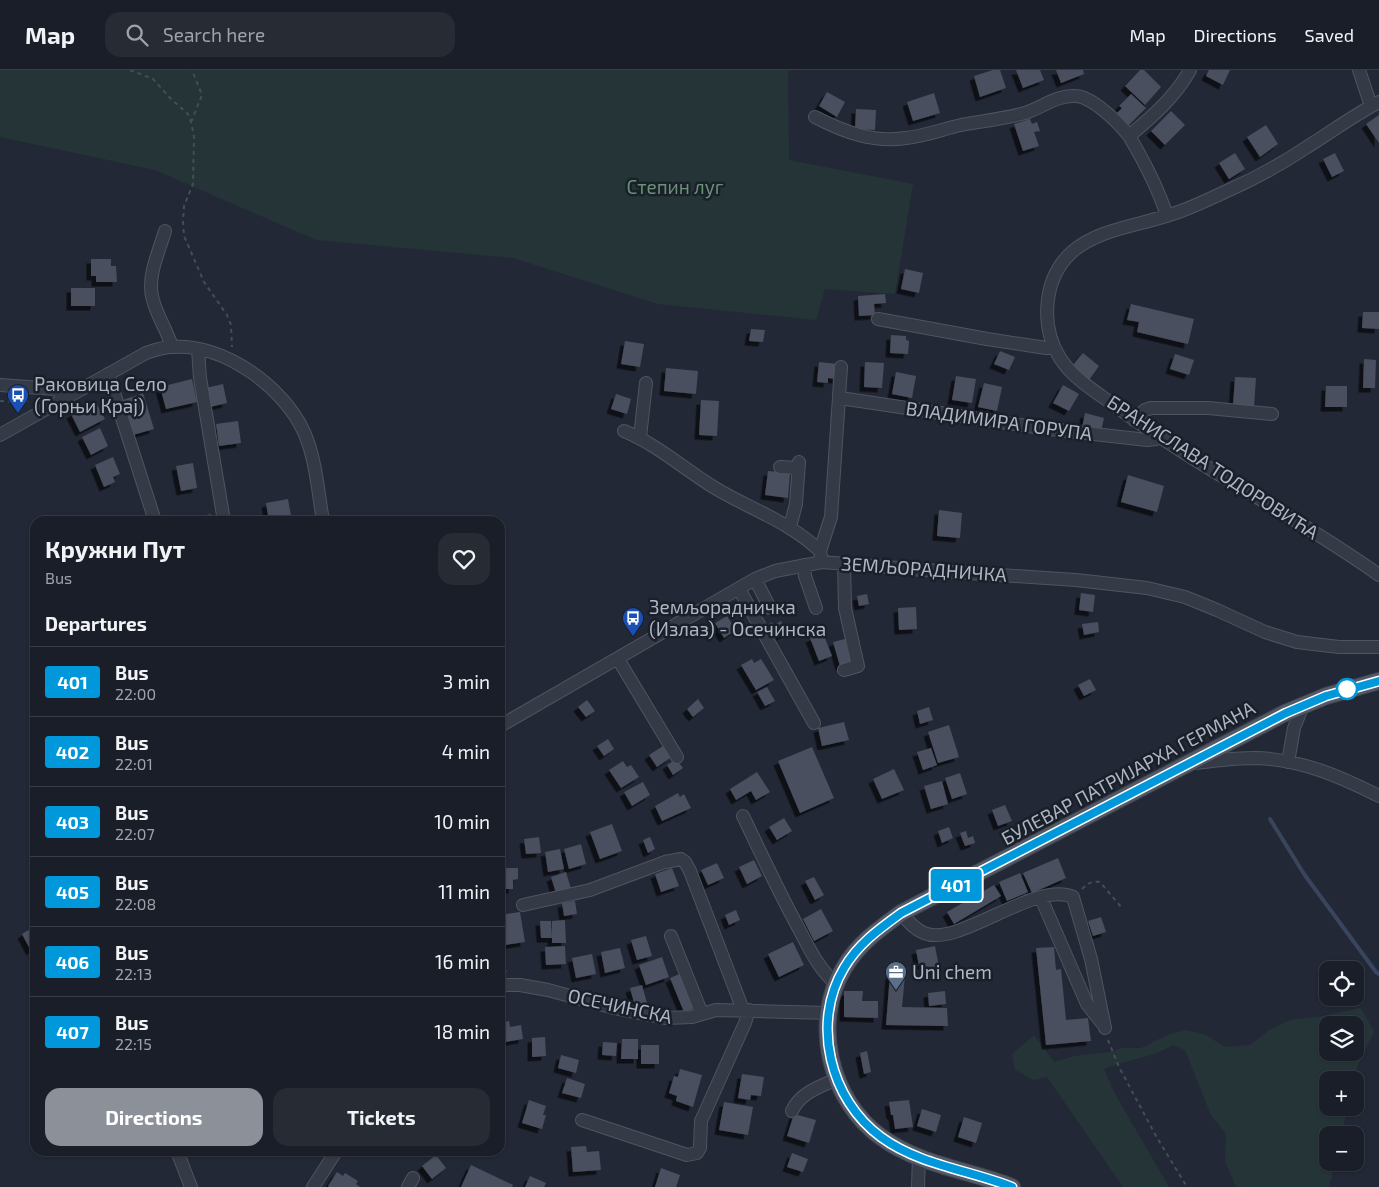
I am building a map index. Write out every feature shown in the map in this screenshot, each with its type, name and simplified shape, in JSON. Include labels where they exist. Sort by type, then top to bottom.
[{"type":"main road","name":"БУЛЕВАР ПАТРИЈАРХА ГЕРМАНА","points":[[1012,1187],[918,1157],[882,1138],[852,1108],[837,1079],[829,1045],[829,1013],[836,984],[844,968],[858,949],[878,929],[901,913],[1303,705],[1348,688],[1379,681]]},
{"type":"street","points":[[1129,136],[1160,109],[1182,83],[1190,70]]},
{"type":"street","points":[[1359,70],[1375,104]]},
{"type":"street","points":[[815,117],[835,127],[863,137],[894,140],[960,125],[1022,114],[1057,99],[1076,96],[1083,98],[1120,124],[1141,156],[1162,200],[1167,216]]},
{"type":"street","name":"БРАНИСЛАВА ТОДОРОВИЋА","points":[[1375,104],[1305,148],[1242,184],[1167,216],[1096,237],[1079,247],[1066,258],[1051,283],[1048,297],[1049,320],[1054,347],[1060,358],[1074,374],[1158,437],[1273,507],[1379,575]]},
{"type":"street","points":[[165,231],[151,287],[152,300],[168,332],[172,347]]},
{"type":"street","points":[[878,319],[987,339],[1046,348],[1054,347]]},
{"type":"street","points":[[0,435],[146,353],[172,347],[198,349],[233,362],[256,375],[271,387],[286,404],[303,430],[312,457],[322,516]]},
{"type":"street","points":[[198,349],[200,378],[223,516]]},
{"type":"street","points":[[624,431],[654,445],[706,482],[790,527],[821,556],[831,518],[841,367]]},
{"type":"street","points":[[108,374],[153,516]]},
{"type":"street","points":[[640,437],[646,383]]},
{"type":"street","points":[[0,386],[56,389],[66,399]]},
{"type":"street","name":"ВЛАДИМИРА ГОРУПА","points":[[840,398],[1041,428],[1147,440],[1156,440],[1158,437]]},
{"type":"street","points":[[1134,420],[1145,410],[1152,408],[1208,408],[1272,414]]},
{"type":"street","points":[[780,467],[798,465],[796,504],[790,527]]},
{"type":"street","name":"ЗЕМЉОРАДНИЧКА","points":[[505,723],[739,590],[755,579],[775,571],[804,565],[821,556],[844,564],[1076,580],[1147,588],[1196,601],[1265,632],[1297,642],[1339,647],[1379,647]]},
{"type":"street","points":[[844,564],[845,608],[858,666],[844,670]]},
{"type":"street","points":[[804,565],[816,608]]},
{"type":"street","points":[[755,579],[770,608]]},
{"type":"street","points":[[739,590],[814,723]]},
{"type":"street","points":[[618,659],[677,757]]},
{"type":"street","points":[[1288,762],[1294,728],[1303,705]]},
{"type":"street","points":[[1190,764],[1256,758],[1288,762],[1313,767],[1350,781],[1379,796]]},
{"type":"street","points":[[743,816],[789,912],[818,965],[836,984]]},
{"type":"street","points":[[523,905],[590,890],[665,862],[681,859],[690,871],[746,1010],[745,1024],[701,1121],[700,1148],[697,1153],[693,1155],[685,1154],[582,1120]]},
{"type":"street","points":[[901,913],[924,934],[939,936],[957,931],[1041,898],[1059,894],[1073,898],[1091,959],[1105,1028]]},
{"type":"street","points":[[1041,898],[1087,1004],[1105,1028]]},
{"type":"street","points":[[671,936],[702,1014]]},
{"type":"street","name":"ОСЕЧИНСКА","points":[[505,985],[520,985],[548,990],[614,1008],[665,1018],[685,1018],[716,1010],[829,1013]]},
{"type":"street","points":[[792,1111],[800,1098],[837,1079]]},
{"type":"street","points":[[179,1156],[191,1187]]},
{"type":"street","points":[[313,1187],[332,1156]]},
{"type":"street","points":[[918,1157],[918,1187]]},
{"type":"path","points":[[130,70],[153,79],[188,114],[191,122],[194,136],[193,184],[184,206],[184,236],[204,282],[231,325],[233,362]]},
{"type":"path","points":[[191,122],[202,95],[192,70]]},
{"type":"path","points":[[1073,898],[1089,883],[1094,881],[1100,882],[1122,908]]},
{"type":"path","points":[[1105,1028],[1119,1067],[1156,1136],[1187,1187]]},
{"type":"green space","name":"Степин луг","points":[[0,70],[798,70],[788,71],[789,160],[913,184],[895,294],[825,289],[816,320],[658,304],[513,258],[316,240],[155,170],[0,137]]},
{"type":"green space","points":[[1361,1008],[1374,1032],[1364,1053],[1364,1016],[1323,1016]]},
{"type":"green space","points":[[1319,1016],[1319,1061],[1360,1061],[1356,1071],[1319,1071],[1319,1116],[1346,1116],[1343,1126],[1319,1126],[1319,1171],[1333,1171],[1329,1187],[1236,1187],[1225,1161],[1226,1134],[1211,1115],[1185,1050],[1173,1045],[1147,1056],[1104,1069],[1114,1092],[1169,1187],[1123,1187],[1047,1077],[1034,1080],[1015,1070],[1012,1054],[1034,1035],[1054,1062],[1075,1056],[1109,1052],[1121,1048],[1141,1048],[1167,1035],[1186,1030],[1206,1035],[1225,1047],[1250,1045],[1268,1031],[1290,1020]]},
{"type":"building","points":[[993,70],[1000,70],[1006,88],[980,97],[974,76]]},
{"type":"building","points":[[1016,70],[1040,70],[1044,80],[1023,88]]},
{"type":"building","points":[[1056,70],[1083,70],[1084,74],[1061,83]]},
{"type":"building","points":[[1140,70],[1144,70],[1161,87],[1145,105],[1125,86]]},
{"type":"building","points":[[1209,70],[1230,70],[1223,85],[1206,76]]},
{"type":"building","points":[[827,92],[845,102],[837,117],[819,106]]},
{"type":"building","points":[[934,93],[940,113],[913,121],[907,102]]},
{"type":"building","points":[[1131,94],[1146,108],[1128,126],[1116,114],[1122,108],[1119,106]]},
{"type":"building","points":[[856,109],[876,110],[875,130],[855,129]]},
{"type":"building","points":[[1171,111],[1185,125],[1165,145],[1151,131]]},
{"type":"building","points":[[1379,115],[1379,143],[1366,124]]},
{"type":"building","points":[[1030,119],[1032,124],[1037,122],[1040,131],[1034,132],[1039,146],[1023,151],[1014,124]]},
{"type":"building","points":[[1266,125],[1278,144],[1260,157],[1247,137]]},
{"type":"building","points":[[1235,153],[1245,169],[1229,179],[1219,163]]},
{"type":"building","points":[[1335,153],[1344,171],[1332,177],[1323,159]]},
{"type":"building","points":[[91,259],[111,259],[111,266],[116,266],[117,282],[96,282],[96,276],[91,276]]},
{"type":"building","points":[[905,269],[923,273],[919,293],[901,289]]},
{"type":"building","points":[[71,288],[95,288],[95,306],[71,306]]},
{"type":"building","points":[[885,294],[886,303],[874,304],[875,315],[859,316],[858,296]]},
{"type":"building","points":[[1131,304],[1194,319],[1188,344],[1137,332],[1139,322],[1127,320]]},
{"type":"building","points":[[1363,312],[1379,312],[1379,329],[1362,328]]},
{"type":"building","points":[[751,329],[765,330],[763,342],[749,341]]},
{"type":"building","points":[[891,335],[906,336],[906,340],[909,341],[908,354],[890,353]]},
{"type":"building","points":[[625,341],[644,344],[640,367],[621,364]]},
{"type":"building","points":[[1000,351],[1015,357],[1009,370],[994,364]]},
{"type":"building","points":[[1083,353],[1099,366],[1089,380],[1072,366]]},
{"type":"building","points":[[1175,354],[1194,360],[1189,375],[1170,369]]},
{"type":"building","points":[[1364,359],[1376,360],[1375,388],[1363,388]]},
{"type":"building","points":[[819,362],[838,364],[837,379],[828,378],[828,383],[817,382]]},
{"type":"building","points":[[865,362],[884,363],[882,388],[864,387]]},
{"type":"building","points":[[666,368],[698,371],[696,394],[664,391]]},
{"type":"building","points":[[896,372],[916,376],[912,398],[892,394]]},
{"type":"building","points":[[956,376],[976,379],[972,403],[952,400]]},
{"type":"building","points":[[1235,377],[1256,378],[1254,407],[1233,406]]},
{"type":"building","points":[[192,379],[197,402],[166,409],[160,387]]},
{"type":"building","points":[[984,383],[1002,387],[997,411],[978,407]]},
{"type":"building","points":[[223,384],[227,403],[210,407],[206,388]]},
{"type":"building","points":[[1063,385],[1079,394],[1069,411],[1053,403]]},
{"type":"building","points":[[1326,386],[1347,386],[1347,407],[1325,407]]},
{"type":"building","points":[[143,393],[154,429],[133,435],[123,400]]},
{"type":"building","points":[[616,394],[631,399],[627,414],[611,409]]},
{"type":"building","points":[[701,400],[719,401],[717,436],[699,435]]},
{"type":"building","points":[[95,401],[105,419],[80,432],[71,414]]},
{"type":"building","points":[[1085,413],[1104,418],[1101,432],[1082,428]]},
{"type":"building","points":[[238,421],[241,443],[219,446],[216,424]]},
{"type":"building","points":[[100,428],[108,446],[91,455],[82,437]]},
{"type":"building","points":[[113,457],[120,474],[113,477],[115,482],[104,487],[95,465]]},
{"type":"building","points":[[193,463],[197,488],[181,491],[176,466]]},
{"type":"building","points":[[768,471],[790,473],[788,498],[765,495]]},
{"type":"building","points":[[1128,475],[1164,486],[1157,512],[1121,502]]},
{"type":"building","points":[[288,499],[291,516],[268,516],[266,503]]},
{"type":"building","points":[[939,510],[962,513],[960,538],[937,536]]},
{"type":"building","points":[[1081,593],[1095,595],[1093,612],[1079,610]]},
{"type":"building","points":[[867,594],[869,604],[859,606],[857,596]]},
{"type":"building","points":[[916,607],[917,629],[899,630],[898,608]]},
{"type":"building","points":[[727,616],[736,630],[724,638],[715,623]]},
{"type":"building","points":[[781,621],[787,633],[774,639],[767,625],[772,622],[774,625]]},
{"type":"building","points":[[1098,622],[1099,632],[1084,635],[1082,624]]},
{"type":"building","points":[[823,633],[832,656],[819,661],[810,638]]},
{"type":"building","points":[[849,638],[855,662],[840,666],[833,642]]},
{"type":"building","points":[[752,659],[754,663],[761,659],[774,680],[756,690],[741,665]]},
{"type":"building","points":[[1090,679],[1096,690],[1084,696],[1078,685]]},
{"type":"building","points":[[767,687],[775,701],[765,706],[757,692]]},
{"type":"building","points":[[698,699],[704,708],[693,717],[687,709]]},
{"type":"building","points":[[587,700],[595,711],[586,717],[578,707]]},
{"type":"building","points":[[929,707],[933,720],[920,724],[917,711]]},
{"type":"building","points":[[844,722],[849,740],[822,746],[818,728]]},
{"type":"building","points":[[949,725],[959,757],[938,763],[928,732]]},
{"type":"building","points":[[608,739],[614,749],[604,756],[597,746]]},
{"type":"building","points":[[663,746],[670,758],[657,767],[649,755]]},
{"type":"building","points":[[812,747],[834,798],[800,813],[778,761]]},
{"type":"building","points":[[931,748],[937,765],[923,770],[917,752]]},
{"type":"building","points":[[676,759],[683,768],[673,775],[667,765]]},
{"type":"building","points":[[623,761],[627,767],[631,765],[639,777],[621,788],[609,770]]},
{"type":"building","points":[[894,769],[904,790],[882,799],[873,779]]},
{"type":"building","points":[[757,772],[770,792],[756,800],[751,791],[736,800],[730,789]]},
{"type":"building","points":[[960,773],[967,794],[952,799],[945,778]]},
{"type":"building","points":[[942,781],[948,804],[931,809],[924,786]]},
{"type":"building","points":[[643,782],[650,795],[632,806],[624,792]]},
{"type":"building","points":[[678,793],[680,797],[684,794],[691,808],[662,821],[655,806]]},
{"type":"building","points":[[1005,805],[1012,821],[998,826],[992,810]]},
{"type":"building","points":[[784,818],[792,831],[777,840],[769,827]]},
{"type":"building","points":[[612,824],[622,851],[600,859],[590,832]]},
{"type":"building","points":[[949,827],[953,838],[942,843],[938,831]]},
{"type":"building","points":[[966,831],[968,838],[973,836],[975,843],[965,846],[960,833]]},
{"type":"building","points":[[539,837],[541,853],[526,854],[524,839]]},
{"type":"building","points":[[650,837],[655,849],[648,853],[643,840]]},
{"type":"building","points":[[581,844],[586,864],[569,869],[564,849]]},
{"type":"building","points":[[560,849],[564,869],[548,872],[545,852]]},
{"type":"building","points":[[1058,858],[1066,878],[1032,893],[1023,873]]},
{"type":"building","points":[[754,860],[762,876],[747,884],[739,867]]},
{"type":"building","points":[[717,863],[724,878],[708,885],[701,870]]},
{"type":"building","points":[[505,868],[518,868],[518,879],[513,880],[513,889],[505,889]]},
{"type":"building","points":[[672,868],[679,886],[661,892],[655,874]]},
{"type":"building","points":[[566,872],[571,889],[556,893],[551,877]]},
{"type":"building","points":[[1020,873],[1028,892],[1007,901],[999,882]]},
{"type":"building","points":[[814,877],[824,895],[815,900],[805,881]]},
{"type":"building","points":[[994,885],[1001,896],[954,924],[947,912]]},
{"type":"building","points":[[575,901],[577,914],[564,916],[562,903]]},
{"type":"building","points":[[821,909],[833,931],[814,941],[803,919]]},
{"type":"building","points":[[736,910],[740,920],[729,925],[725,915]]},
{"type":"building","points":[[520,912],[525,942],[505,945],[505,914]]},
{"type":"building","points":[[1101,917],[1106,932],[1093,936],[1088,921]]},
{"type":"building","points":[[565,920],[566,943],[552,943],[552,921]]},
{"type":"building","points":[[540,921],[551,921],[552,938],[541,938]]},
{"type":"building","points":[[30,929],[30,949],[22,934]]},
{"type":"building","points":[[646,936],[652,956],[637,960],[631,940]]},
{"type":"building","points":[[793,942],[804,965],[779,977],[768,954]]},
{"type":"building","points":[[565,946],[566,964],[546,965],[545,947]]},
{"type":"building","points":[[935,946],[940,972],[926,974],[925,965],[919,966],[916,950]]},
{"type":"building","points":[[1054,947],[1056,970],[1061,969],[1066,1020],[1088,1018],[1091,1041],[1046,1045],[1036,948]]},
{"type":"building","points":[[620,948],[625,968],[605,973],[601,952]]},
{"type":"building","points":[[592,954],[596,974],[576,978],[572,958]]},
{"type":"building","points":[[662,957],[669,977],[646,985],[639,965]]},
{"type":"building","points":[[682,973],[696,1008],[684,1012],[670,978]]},
{"type":"building","name":"Uni chem","points":[[890,974],[905,976],[902,1007],[947,1008],[948,1026],[886,1025]]},
{"type":"building","points":[[642,985],[647,1003],[635,1006],[630,988]]},
{"type":"building","points":[[844,991],[863,991],[862,1001],[878,1001],[878,1018],[844,1017]]},
{"type":"building","points":[[945,991],[946,1004],[929,1006],[928,993]]},
{"type":"building","points":[[509,1021],[510,1027],[521,1025],[523,1039],[505,1042],[505,1022]]},
{"type":"building","points":[[545,1037],[546,1056],[532,1057],[532,1038]]},
{"type":"building","points":[[622,1039],[638,1039],[638,1059],[621,1059]]},
{"type":"building","points":[[603,1042],[617,1043],[616,1056],[602,1055]]},
{"type":"building","points":[[641,1045],[659,1045],[659,1064],[641,1064]]},
{"type":"building","points":[[867,1051],[871,1072],[864,1074],[860,1053]]},
{"type":"building","points":[[561,1055],[579,1060],[576,1073],[558,1068]]},
{"type":"building","points":[[680,1069],[702,1075],[693,1107],[676,1101],[677,1096],[669,1093],[674,1076],[678,1077]]},
{"type":"building","points":[[742,1074],[764,1077],[761,1096],[751,1095],[750,1100],[738,1098]]},
{"type":"building","points":[[567,1078],[585,1084],[581,1098],[562,1093]]},
{"type":"building","points":[[529,1100],[546,1106],[543,1115],[546,1115],[542,1129],[522,1123]]},
{"type":"building","points":[[909,1100],[913,1127],[895,1129],[889,1102]]},
{"type":"building","points":[[724,1102],[753,1107],[748,1135],[719,1130]]},
{"type":"building","points":[[922,1109],[941,1115],[936,1132],[917,1126]]},
{"type":"building","points":[[794,1114],[816,1120],[809,1143],[787,1136]]},
{"type":"building","points":[[964,1117],[982,1123],[976,1143],[958,1137]]},
{"type":"building","points":[[586,1146],[587,1152],[599,1151],[601,1170],[573,1172],[571,1147]]},
{"type":"building","points":[[792,1153],[808,1159],[803,1172],[787,1167]]},
{"type":"building","points":[[437,1156],[446,1168],[432,1179],[422,1166]]},
{"type":"building","points":[[471,1165],[513,1185],[512,1187],[461,1187]]},
{"type":"building","points":[[661,1168],[680,1175],[676,1187],[655,1187]]},
{"type":"building","points":[[337,1172],[343,1176],[345,1173],[358,1181],[356,1184],[360,1187],[329,1187]]},
{"type":"building","points":[[530,1176],[546,1183],[544,1187],[525,1187]]},
{"type":"waterway","points":[[1270,819],[1304,874],[1379,974]]},
{"type":"bus line","name":"401","points":[[1012,1187],[918,1157],[882,1138],[852,1108],[833,1070],[829,1045],[828,1026],[831,999],[844,968],[867,939],[901,913],[1286,713],[1348,688],[1379,681]]},
{"type":"place","name":"Раковица Село (Горњи Крај)","points":[[18,414]]},
{"type":"place","name":"Земљорадничка (Излаз) - Осечинска","points":[[633,637]]},
{"type":"place","name":"Uni chem","points":[[896,991]]}]
